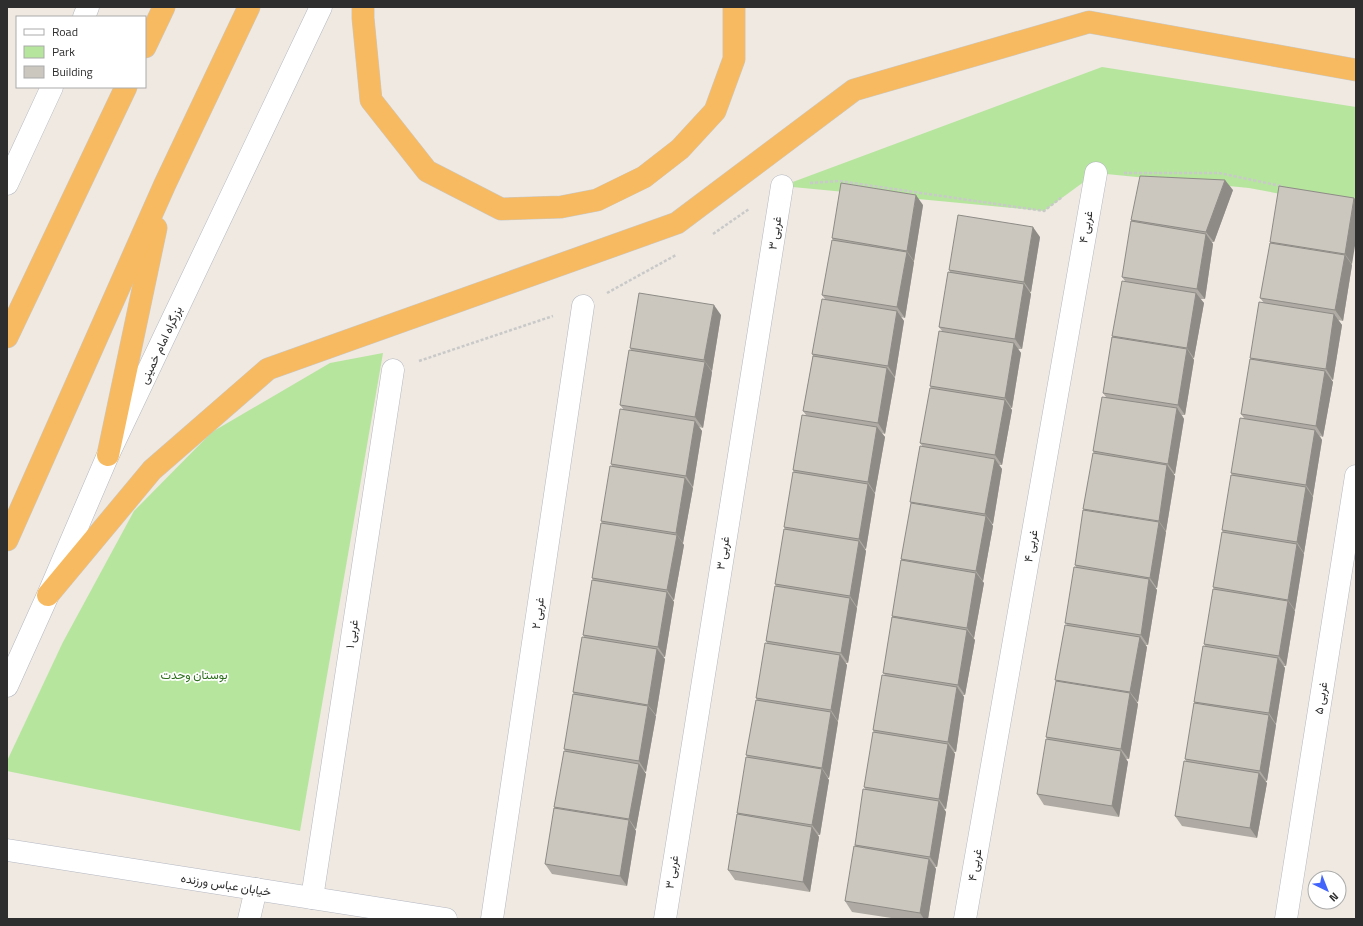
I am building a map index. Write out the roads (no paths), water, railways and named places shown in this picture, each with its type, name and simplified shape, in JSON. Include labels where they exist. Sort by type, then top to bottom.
[{"type":"highway","points":[[146,45],[164,7]]},
{"type":"highway","points":[[7,540],[166,184],[249,7]]},
{"type":"highway","points":[[363,7],[371,100],[427,170],[501,209],[562,207],[597,200],[644,177],[680,149],[715,111],[734,59],[734,7]]},
{"type":"highway","points":[[48,595],[152,470],[268,369],[677,223],[854,90],[1089,22],[1356,70]]},
{"type":"highway","points":[[7,337],[126,88]]},
{"type":"highway","points":[[108,455],[166,184]]},
{"type":"street","name":"بزرگراه امام خمینی","points":[[7,686],[108,455],[321,7]]},
{"type":"street","points":[[7,184],[52,88]]},
{"type":"street","name":"غربی ۴","points":[[965,919],[1096,173]]},
{"type":"street","name":"غربی ۳","points":[[665,919],[782,186]]},
{"type":"street","name":"غربی ۲","points":[[492,919],[583,306]]},
{"type":"street","name":"غربی ۱","points":[[312,898],[393,370]]},
{"type":"street","name":"غربی ۵","points":[[1286,919],[1356,476]]},
{"type":"street","name":"خیابان عباس ورزنده","points":[[7,850],[446,919]]},
{"type":"street","points":[[249,919],[256,889]]},
{"type":"park label","name":"بوستان وحدت","points":[[194,675]]}]
